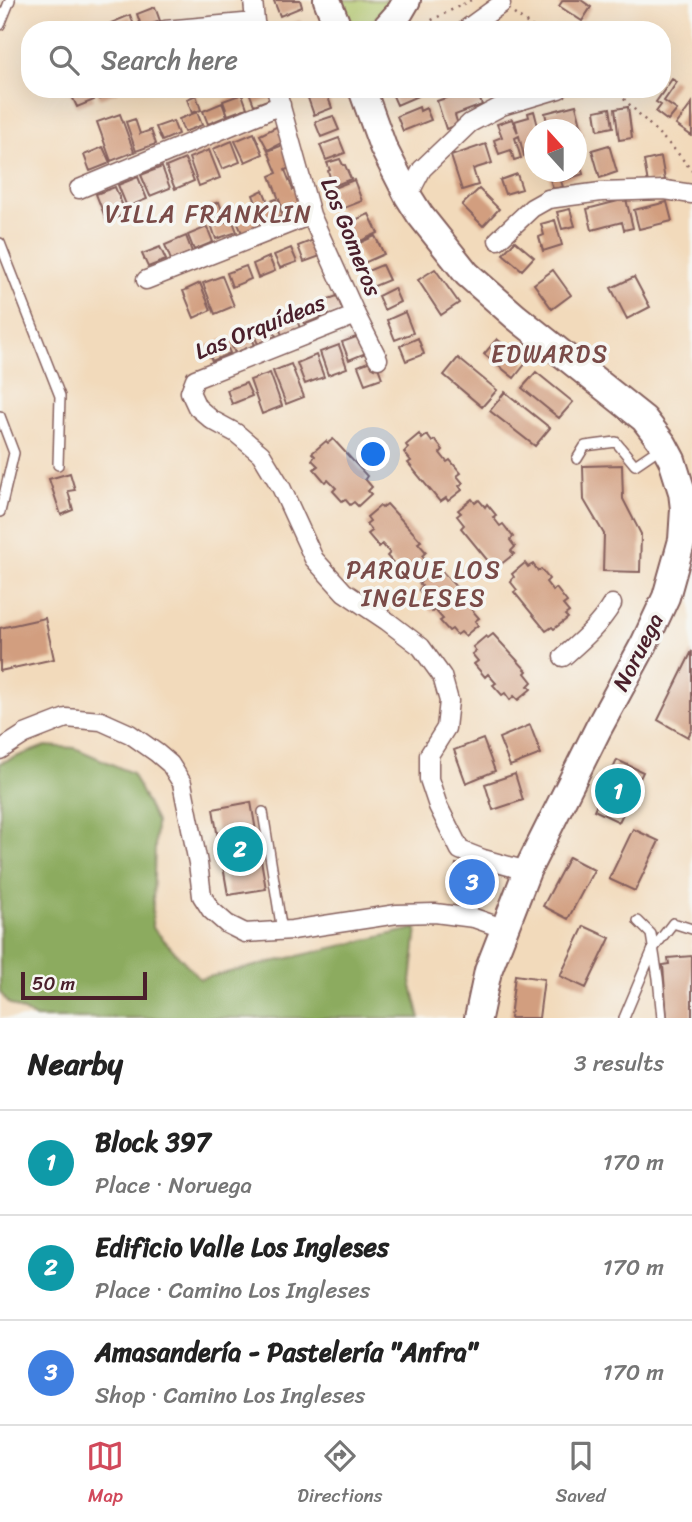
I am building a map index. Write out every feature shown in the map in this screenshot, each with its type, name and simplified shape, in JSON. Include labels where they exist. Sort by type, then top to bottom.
[{"type":"main road","points":[[327,0],[335,21]]},
{"type":"main road","name":"Noruega","points":[[365,98],[383,148],[408,196],[467,274],[637,414],[655,432],[672,460],[682,492],[687,540],[666,597],[527,871],[488,971],[478,1018]]},
{"type":"street","points":[[253,0],[255,21]]},
{"type":"street","points":[[477,21],[501,4]]},
{"type":"street","points":[[79,189],[277,98]]},
{"type":"street","name":"Los Gomeros","points":[[279,98],[311,215],[378,359]]},
{"type":"street","points":[[408,196],[422,169],[470,123],[502,106],[529,98]]},
{"type":"street","points":[[498,240],[531,208],[548,199],[627,191],[665,190],[692,194]]},
{"type":"street","points":[[146,280],[311,215]]},
{"type":"street","name":"Las Orquídeas","points":[[356,315],[195,379],[190,392],[197,407],[212,420],[236,433],[261,454],[281,486],[314,559],[344,592],[421,647],[442,676],[449,701],[446,728],[429,755],[429,779],[438,806],[460,850],[527,871]]},
{"type":"street","points":[[563,657],[603,619],[612,604]]},
{"type":"street","points":[[0,750],[25,734],[66,718],[101,721],[130,734],[170,764],[182,783],[202,896],[211,910],[227,924],[246,933],[282,931],[397,914],[435,913],[474,918],[505,929]]},
{"type":"lane","points":[[0,25],[10,0]]},
{"type":"lane","points":[[0,243],[60,396],[58,465]]},
{"type":"lane","points":[[0,416],[14,453],[0,512]]},
{"type":"lane","points":[[577,458],[585,446],[616,442],[635,465],[664,445]]},
{"type":"lane","points":[[262,812],[282,931]]},
{"type":"lane","points":[[638,921],[651,934],[662,1018]]},
{"type":"lane","points":[[624,1018],[653,948],[673,923],[692,929]]},
{"type":"path","points":[[430,21],[471,0]]},
{"type":"path","points":[[501,4],[525,21]]},
{"type":"path","points":[[397,14],[416,21]]},
{"type":"path","points":[[623,98],[676,151],[692,171]]},
{"type":"green space","points":[[340,0],[390,0],[371,21],[348,21]]},
{"type":"green space","points":[[45,746],[75,748],[132,773],[156,822],[152,927],[200,979],[417,928],[411,982],[420,1018],[36,1018],[8,1003],[0,992],[0,763]]},
{"type":"building","points":[[300,0],[302,7],[280,16],[274,1]]},
{"type":"building","points":[[563,0],[581,0],[591,7],[582,21],[559,6]]},
{"type":"building","points":[[155,7],[160,21],[140,21],[137,14]]},
{"type":"building","points":[[130,15],[132,21],[116,21]]},
{"type":"building","points":[[671,80],[677,82],[671,91]]},
{"type":"building","points":[[73,98],[93,98],[94,100],[77,107]]},
{"type":"building","points":[[197,98],[201,110],[192,113],[187,99]]},
{"type":"building","points":[[243,98],[247,108],[228,115],[223,101]]},
{"type":"building","points":[[251,98],[273,98],[254,105]]},
{"type":"building","points":[[308,98],[328,98],[332,108],[314,115]]},
{"type":"building","points":[[394,98],[413,98],[397,105]]},
{"type":"building","points":[[446,98],[479,98],[482,105],[455,115],[458,125],[446,129],[437,101]]},
{"type":"building","points":[[659,98],[666,98],[664,101],[677,110],[668,121],[656,112],[661,105],[656,102]]},
{"type":"building","points":[[222,103],[227,116],[208,124],[203,111]]},
{"type":"building","points":[[692,103],[692,136],[676,125]]},
{"type":"building","points":[[576,105],[580,119],[546,119],[545,113]]},
{"type":"building","points":[[419,107],[420,111],[426,108],[431,120],[403,131],[397,116]]},
{"type":"building","points":[[628,107],[632,138],[619,140],[615,109]]},
{"type":"building","points":[[610,108],[613,127],[598,130],[595,111]]},
{"type":"building","points":[[534,111],[536,119],[524,119],[524,156],[519,136],[515,138],[521,158],[514,160],[511,150],[499,154],[494,140],[502,137],[497,124],[512,119],[518,133],[515,121],[529,117],[528,113]]},
{"type":"building","points":[[197,112],[202,125],[184,132],[179,119]]},
{"type":"building","points":[[120,114],[134,152],[111,161],[97,122]]},
{"type":"building","points":[[333,116],[339,130],[321,137],[315,122]]},
{"type":"building","points":[[135,119],[140,134],[151,130],[156,144],[136,151],[126,122]]},
{"type":"building","points":[[173,121],[178,134],[162,141],[156,127]]},
{"type":"building","points":[[278,126],[285,141],[268,150],[260,135]]},
{"type":"building","points":[[254,133],[263,154],[245,162],[235,141]]},
{"type":"building","points":[[339,138],[345,153],[326,160],[320,145]]},
{"type":"building","points":[[232,141],[240,162],[222,169],[213,149]]},
{"type":"building","points":[[486,144],[492,163],[473,169],[478,185],[462,190],[451,156]]},
{"type":"building","points":[[283,145],[292,167],[285,170],[293,190],[302,191],[309,208],[286,218],[270,176],[277,173],[268,151]]},
{"type":"building","points":[[609,145],[617,172],[600,178],[592,150]]},
{"type":"building","points":[[103,147],[110,163],[90,171],[84,155]]},
{"type":"building","points":[[209,150],[220,178],[199,186],[189,158]]},
{"type":"building","points":[[661,157],[665,180],[648,183],[644,161]]},
{"type":"building","points":[[185,159],[194,181],[175,189],[166,167]]},
{"type":"building","points":[[340,159],[351,179],[333,186],[327,163]]},
{"type":"building","points":[[162,167],[170,188],[150,196],[141,175]]},
{"type":"building","points":[[517,174],[522,189],[505,194],[500,180]]},
{"type":"building","points":[[138,177],[147,199],[127,207],[118,185]]},
{"type":"building","points":[[354,180],[362,201],[339,210],[331,189]]},
{"type":"building","points":[[551,182],[561,182],[563,187],[553,189]]},
{"type":"building","points":[[115,187],[126,214],[107,222],[96,194]]},
{"type":"building","points":[[479,189],[499,209],[483,226],[462,205]]},
{"type":"building","points":[[263,190],[268,202],[276,199],[283,217],[265,225],[253,195]]},
{"type":"building","points":[[626,199],[633,228],[624,230],[622,222],[592,230],[587,209]]},
{"type":"building","points":[[219,202],[224,216],[212,220],[207,206]]},
{"type":"building","points":[[667,202],[672,221],[639,229],[634,210]]},
{"type":"building","points":[[252,203],[261,225],[242,233],[235,217],[242,214],[239,208]]},
{"type":"building","points":[[570,209],[575,226],[562,229],[557,212]]},
{"type":"building","points":[[369,214],[378,233],[352,245],[343,225]]},
{"type":"building","points":[[232,219],[237,232],[216,239],[212,227]]},
{"type":"building","points":[[555,220],[562,245],[543,251],[539,237],[544,235],[541,224]]},
{"type":"building","points":[[207,227],[213,242],[194,250],[188,235]]},
{"type":"building","points":[[186,236],[192,252],[171,260],[165,245]]},
{"type":"building","points":[[375,236],[384,254],[364,263],[355,245]]},
{"type":"building","points":[[316,239],[323,255],[304,262],[298,246]]},
{"type":"building","points":[[515,241],[534,257],[522,270],[503,254]]},
{"type":"building","points":[[160,247],[166,260],[148,267],[142,254]]},
{"type":"building","points":[[291,248],[297,262],[280,268],[274,255]]},
{"type":"building","points":[[269,257],[275,271],[258,278],[253,264]]},
{"type":"building","points":[[382,265],[389,280],[372,287],[365,272]]},
{"type":"building","points":[[246,266],[251,279],[232,287],[227,273]]},
{"type":"building","points":[[435,269],[459,303],[441,315],[418,280]]},
{"type":"building","points":[[553,270],[571,295],[552,309],[534,284]]},
{"type":"building","points":[[222,276],[234,306],[215,314],[203,283]]},
{"type":"building","points":[[634,277],[650,307],[627,319],[611,288]]},
{"type":"building","points":[[200,283],[211,310],[194,318],[183,291]]},
{"type":"building","points":[[394,288],[400,302],[384,310],[378,296]]},
{"type":"building","points":[[337,296],[343,311],[329,316],[323,301]]},
{"type":"building","points":[[317,304],[322,317],[305,324],[300,311]]},
{"type":"building","points":[[405,312],[413,333],[395,340],[387,320]]},
{"type":"building","points":[[294,313],[300,328],[282,335],[276,320]]},
{"type":"building","points":[[270,323],[276,336],[258,344],[252,331]]},
{"type":"building","points":[[249,332],[255,345],[235,353],[229,340]]},
{"type":"building","points":[[359,336],[366,353],[349,360],[342,342]]},
{"type":"building","points":[[418,338],[424,354],[406,361],[400,346]]},
{"type":"building","points":[[224,339],[230,353],[212,361],[206,347]]},
{"type":"building","points":[[497,339],[526,363],[514,378],[484,354]]},
{"type":"building","points":[[339,345],[347,368],[328,375],[320,352]]},
{"type":"building","points":[[316,355],[324,377],[305,384],[297,363]]},
{"type":"building","points":[[458,358],[497,390],[482,407],[444,375]]},
{"type":"building","points":[[375,359],[382,378],[365,384],[358,366]]},
{"type":"building","points":[[291,364],[304,397],[286,404],[273,371]]},
{"type":"building","points":[[536,372],[573,402],[559,418],[522,388]]},
{"type":"building","points":[[270,373],[282,406],[262,414],[250,380]]},
{"type":"building","points":[[246,383],[252,396],[232,404],[227,390]]},
{"type":"building","points":[[505,392],[550,428],[535,446],[490,411]]},
{"type":"building","points":[[419,434],[422,439],[427,435],[432,442],[435,440],[443,450],[440,453],[447,462],[450,460],[461,473],[457,476],[463,483],[459,486],[462,490],[448,501],[446,498],[440,502],[408,463],[411,461],[404,452],[408,448],[406,445]]},
{"type":"building","points":[[333,439],[367,476],[365,479],[372,487],[368,491],[371,494],[358,506],[354,502],[350,505],[345,499],[342,501],[333,491],[336,488],[328,480],[325,482],[314,469],[318,466],[312,460],[315,456],[312,453],[326,441],[328,443]]},
{"type":"building","points":[[622,465],[623,499],[641,534],[640,572],[603,571],[604,534],[584,500],[583,466]]},
{"type":"building","points":[[70,473],[75,490],[68,491],[73,510],[61,515],[49,479]]},
{"type":"building","points":[[472,499],[475,503],[479,500],[485,507],[487,504],[496,515],[493,517],[500,526],[503,524],[513,537],[510,540],[515,547],[511,551],[514,554],[500,565],[498,563],[493,567],[461,528],[464,525],[457,516],[461,513],[458,510]]},
{"type":"building","points":[[387,504],[421,541],[418,543],[426,552],[422,556],[425,559],[412,570],[408,566],[404,570],[399,564],[396,566],[387,556],[390,553],[382,544],[379,547],[368,534],[372,531],[366,524],[370,521],[367,517],[380,506],[382,508]]},
{"type":"building","points":[[525,563],[528,567],[533,564],[538,571],[541,569],[549,579],[546,582],[553,591],[556,588],[567,602],[563,605],[569,612],[565,615],[568,618],[554,629],[552,627],[546,631],[514,592],[517,590],[510,581],[514,577],[512,574]]},
{"type":"building","points":[[440,569],[474,607],[471,609],[479,618],[475,621],[478,625],[465,636],[461,632],[457,635],[452,629],[449,631],[440,621],[443,619],[435,610],[432,612],[421,599],[425,597],[419,590],[422,586],[419,583],[433,571],[435,573]]},
{"type":"building","points":[[45,618],[54,659],[0,671],[0,628]]},
{"type":"building","points":[[493,634],[527,671],[525,673],[532,682],[528,686],[531,689],[518,700],[514,696],[510,700],[505,693],[502,695],[488,674],[485,677],[474,664],[478,661],[472,654],[476,651],[473,647],[486,636],[488,638]]},
{"type":"building","points":[[692,651],[692,729],[688,737],[658,720]]},
{"type":"building","points":[[530,725],[541,754],[510,766],[499,738]]},
{"type":"building","points":[[483,739],[495,771],[466,783],[454,750]]},
{"type":"building","points":[[617,760],[643,772],[619,822],[594,810]]},
{"type":"building","points":[[515,774],[523,800],[493,810],[485,784]]},
{"type":"building","points":[[251,802],[266,889],[228,895],[213,809]]},
{"type":"building","points":[[633,829],[659,841],[635,891],[609,879]]},
{"type":"building","points":[[569,857],[594,870],[568,919],[543,906]]},
{"type":"building","points":[[456,864],[496,870],[486,899],[451,895]]},
{"type":"building","points":[[584,926],[610,938],[586,988],[560,976]]},
{"type":"building","points":[[692,956],[692,1018],[667,1018],[663,965],[669,964],[668,958]]},
{"type":"building","points":[[515,975],[544,979],[539,1018],[510,1018]]},
{"type":"place","name":"Block 397","points":[[618,791]]},
{"type":"place","name":"Edificio Valle Los Ingleses","points":[[240,849]]},
{"type":"place","name":"Amasandería - Pastelería \"Anfra\"","points":[[472,882]]},
{"type":"district","name":"VILLA FRANKLIN","points":[[209,214]]},
{"type":"district","name":"EDWARDS","points":[[550,354]]},
{"type":"district","name":"PARQUE LOS INGLESES","points":[[424,584]]}]
